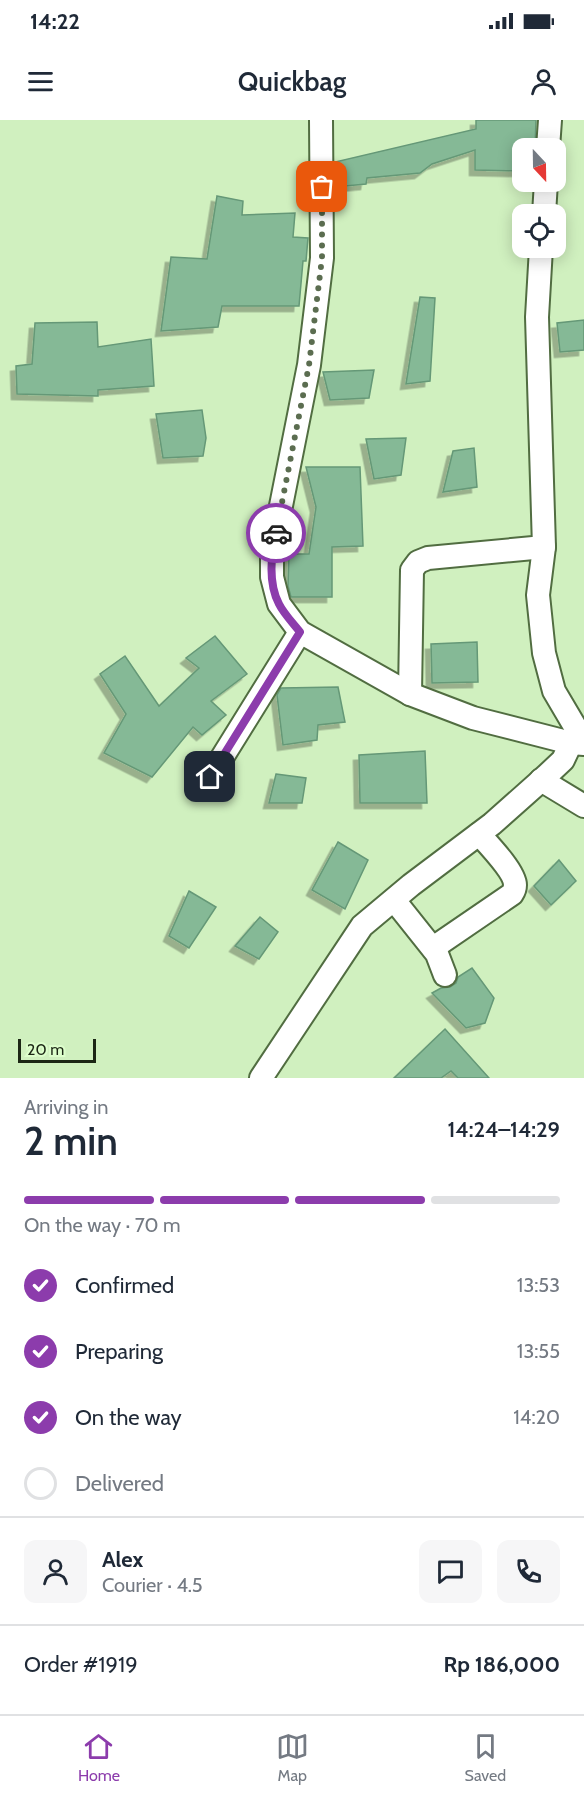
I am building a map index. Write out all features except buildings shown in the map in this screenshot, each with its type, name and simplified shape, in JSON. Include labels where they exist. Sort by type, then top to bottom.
[{"type":"street","points":[[321,120],[322,258],[309,365],[272,551],[272,577],[279,604],[300,632],[410,694],[473,718],[576,747]]},
{"type":"street","points":[[549,138],[550,120]]},
{"type":"street","points":[[540,258],[537,317],[544,547],[538,595],[544,653],[554,691],[576,747]]},
{"type":"street","points":[[410,694],[412,570],[418,562],[428,558],[544,547]]},
{"type":"street","points":[[210,777],[300,632]]},
{"type":"street","points":[[261,1078],[362,926],[479,834],[576,747]]},
{"type":"street","points":[[544,778],[584,806]]},
{"type":"street","points":[[433,948],[512,894],[515,887],[511,874],[479,834]]},
{"type":"street","points":[[394,900],[433,948],[441,960],[445,975]]},
{"type":"way so far","points":[[276,533],[309,365],[322,258],[322,187]]},
{"type":"route","points":[[210,777],[300,632],[279,604],[272,577],[272,551],[276,533]]}]
